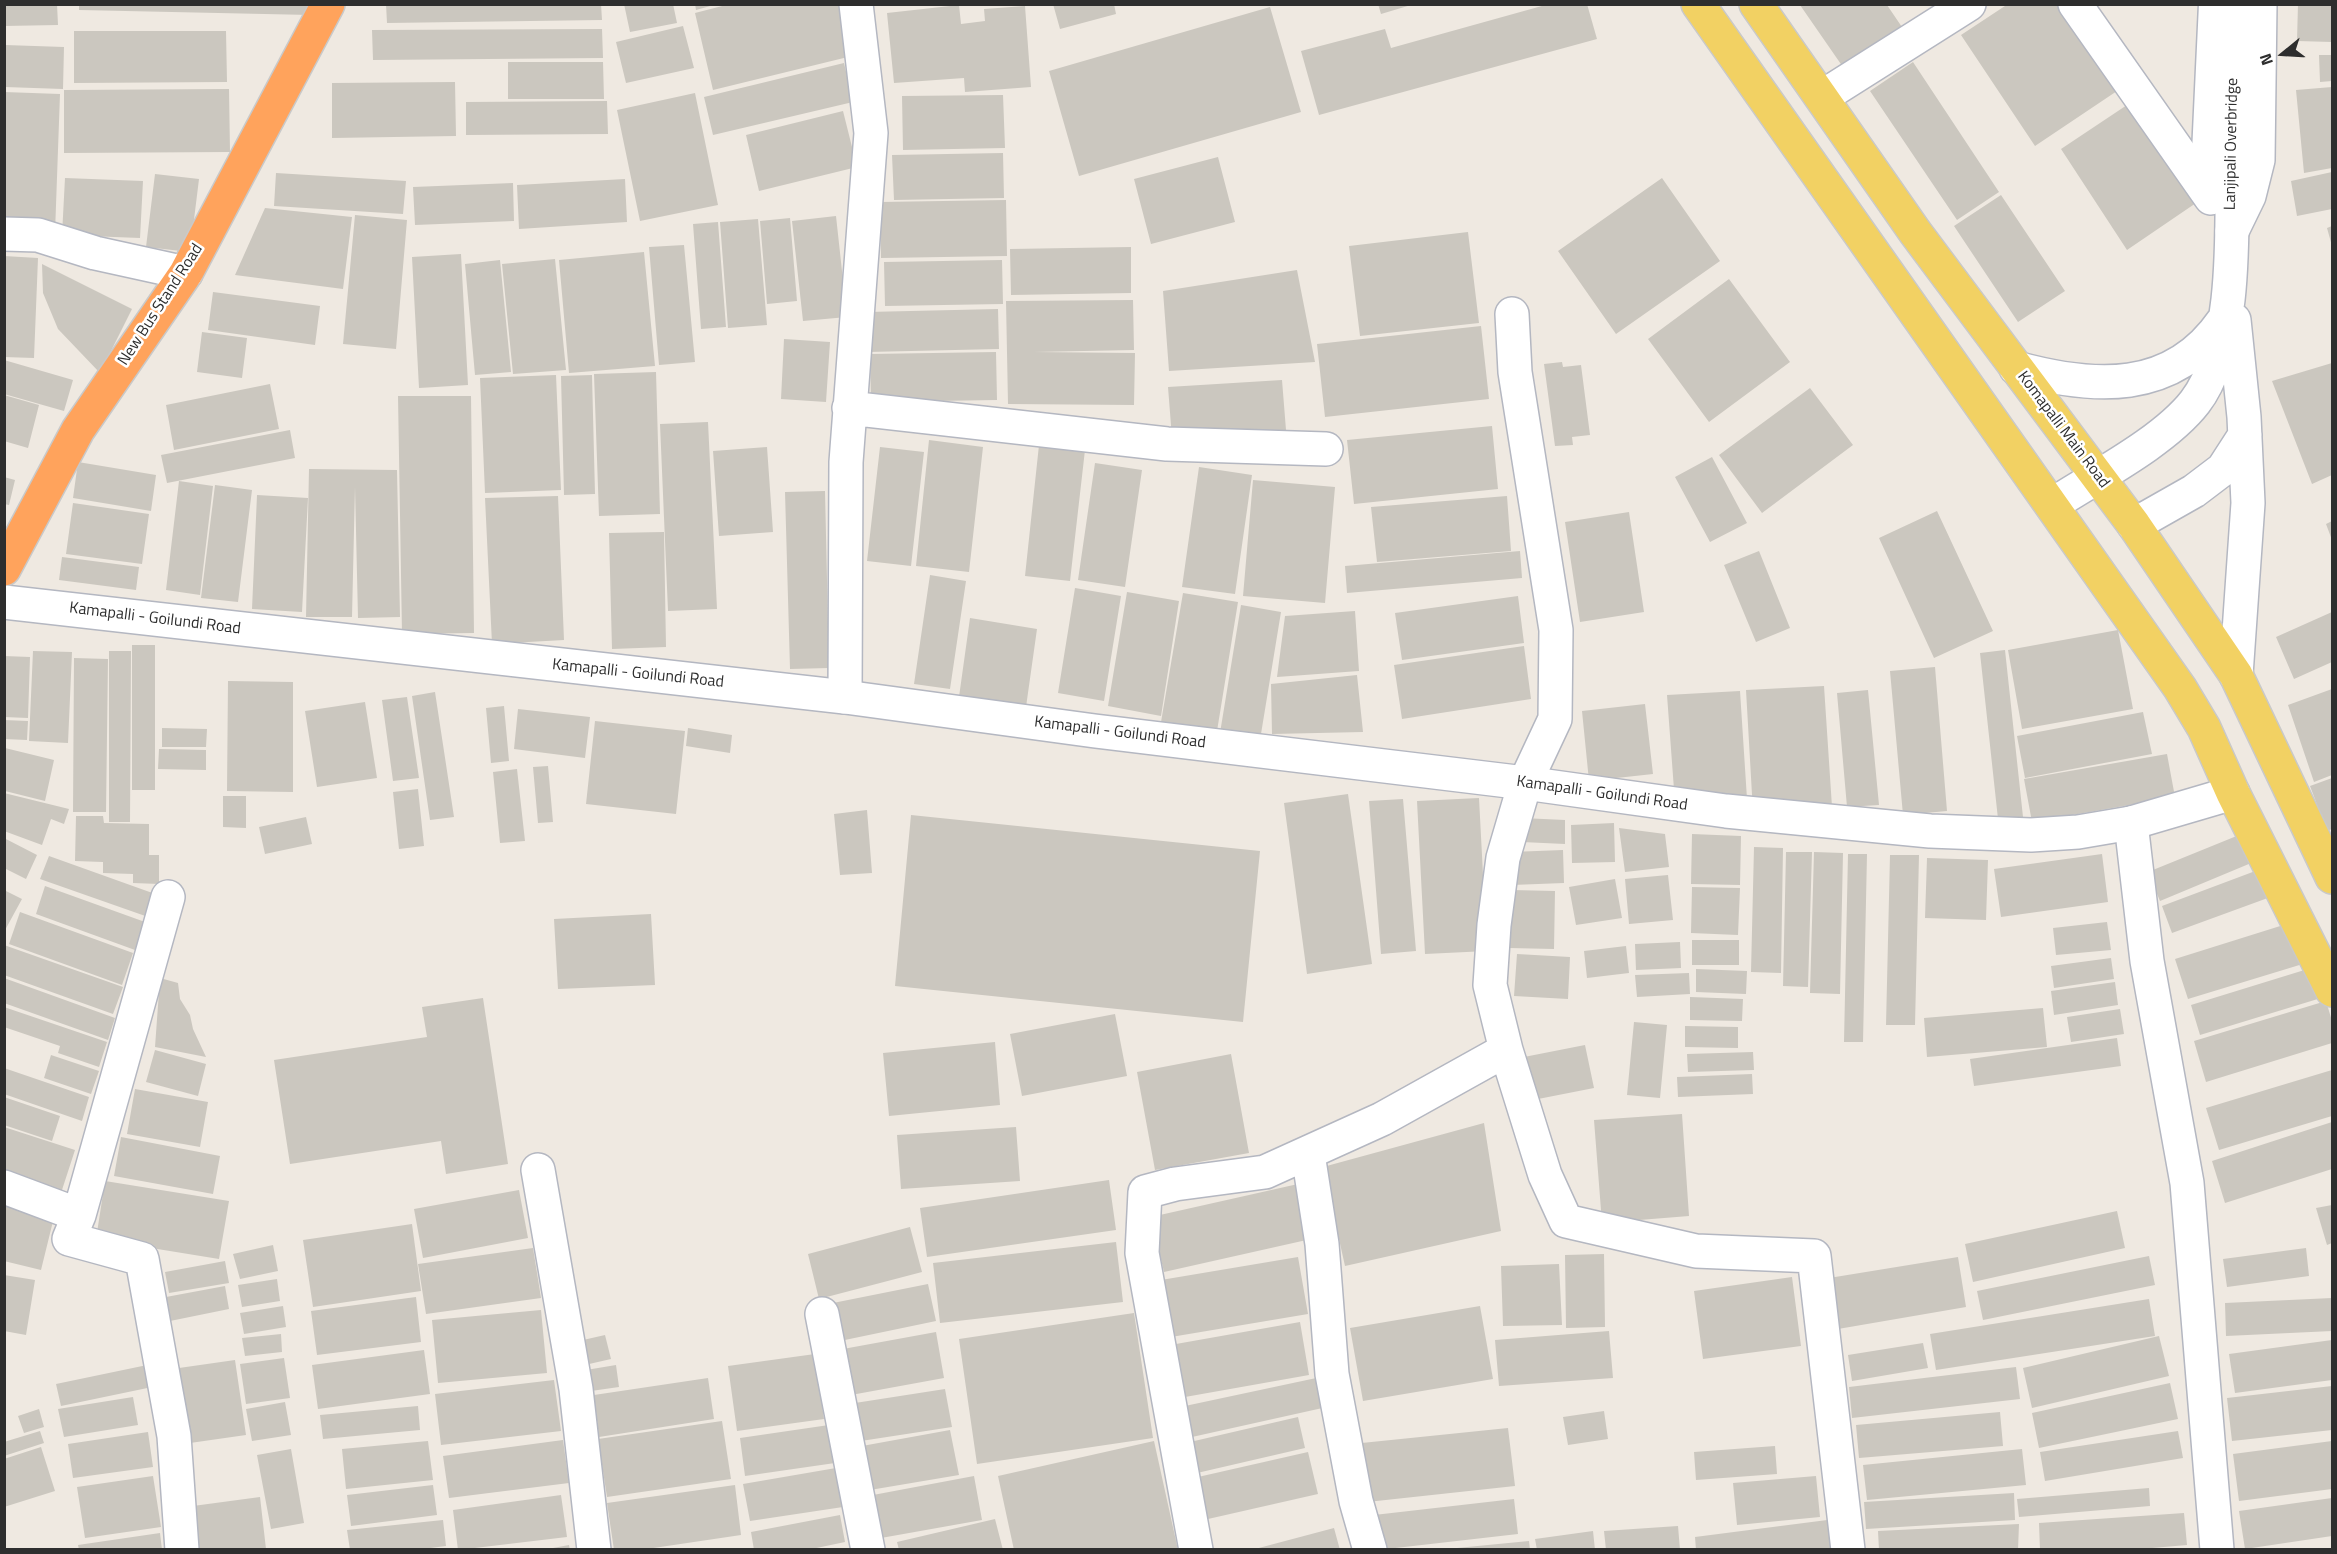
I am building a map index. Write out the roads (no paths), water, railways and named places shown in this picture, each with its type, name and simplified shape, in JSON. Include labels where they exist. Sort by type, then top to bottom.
[{"type":"highway","name":"New Bus Stand Road","points":[[4,569],[78,430],[186,273],[328,4]]},
{"type":"main road","points":[[1698,4],[2180,688],[2204,728],[2233,793],[2332,990]]},
{"type":"main road","name":"Komapalli Main Road","points":[[1756,4],[1915,232],[2134,525],[2236,675],[2332,877]]},
{"type":"street","points":[[845,697],[846,462],[871,134],[856,4]]},
{"type":"street","points":[[1822,97],[1969,4]]},
{"type":"street","points":[[2075,4],[2211,198]]},
{"type":"street","name":"Lanjipali Overbridge","points":[[2230,283],[2234,4]]},
{"type":"street","points":[[2232,231],[2249,196],[2258,160],[2260,4]]},
{"type":"street","points":[[4,234],[38,235],[95,253],[186,273]]},
{"type":"street","points":[[2052,505],[2157,437],[2196,401],[2216,362],[2230,283]]},
{"type":"street","points":[[2230,283],[2245,435],[2248,503],[2236,675]]},
{"type":"street","points":[[1512,314],[1515,372],[1556,630],[1555,718],[1525,783],[1503,858],[1494,925],[1490,985],[1506,1050],[1545,1175],[1566,1221],[1696,1251],[1814,1257],[1848,1550]]},
{"type":"street","points":[[2016,368],[2071,380],[2103,383],[2133,381],[2162,373],[2185,360],[2208,342],[2223,321]]},
{"type":"street","points":[[849,408],[1167,444],[1326,449]]},
{"type":"street","points":[[2134,525],[2194,491],[2223,469],[2245,435]]},
{"type":"street","name":"Kamapalli - Goilundi Road","points":[[4,602],[845,697],[1107,732],[1525,783],[1695,807],[1930,831],[2031,835],[2078,831],[2131,823],[2233,793]]},
{"type":"street","points":[[2131,823],[2147,961],[2187,1183],[2217,1550]]},
{"type":"street","points":[[168,897],[79,1215],[69,1239],[142,1259],[174,1436],[182,1550]]},
{"type":"street","points":[[1196,1550],[1142,1252],[1145,1192],[1174,1184],[1264,1172],[1382,1119],[1506,1050]]},
{"type":"street","points":[[1308,1154],[1322,1244],[1332,1374],[1356,1501],[1370,1550]]},
{"type":"street","points":[[538,1170],[576,1389],[594,1550]]},
{"type":"street","points":[[4,1187],[79,1215]]},
{"type":"street","points":[[822,1314],[867,1550]]},
{"type":"lane","points":[[2211,4],[2204,153],[2211,198],[2232,231]]}]
